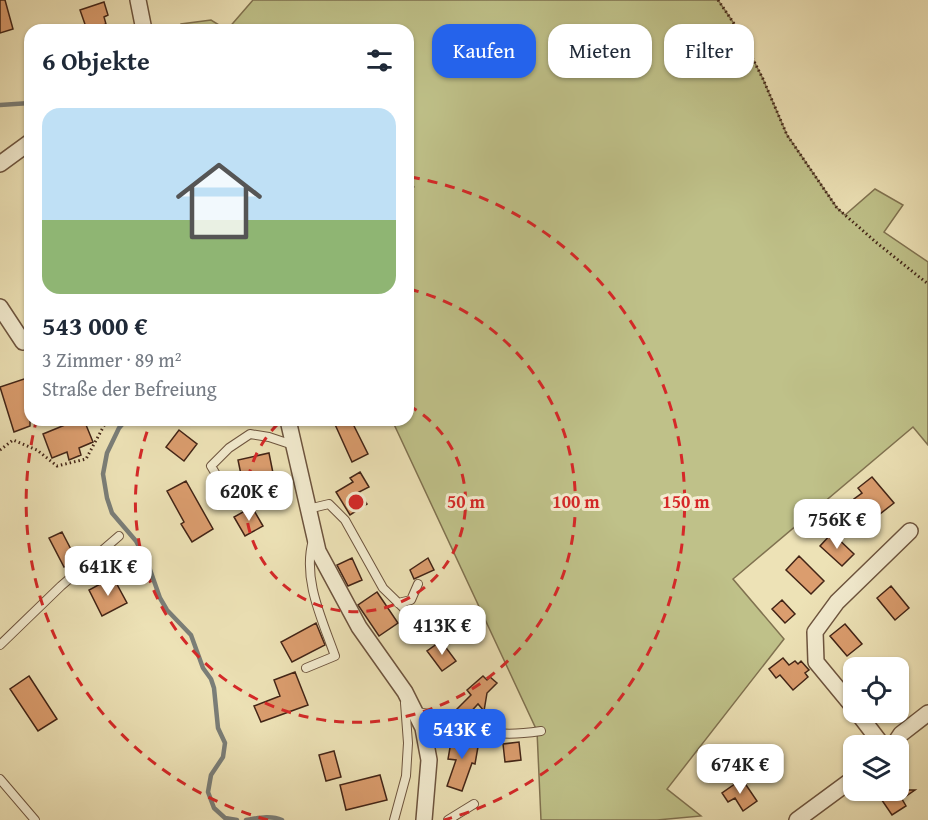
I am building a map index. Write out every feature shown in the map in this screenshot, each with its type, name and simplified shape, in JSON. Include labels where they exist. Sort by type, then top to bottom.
[{"type":"street","points":[[138,0],[143,24]]},
{"type":"street","points":[[0,164],[24,146]]},
{"type":"street","points":[[0,307],[23,342]]},
{"type":"street","points":[[289,426],[318,550],[359,627],[405,692],[423,728],[429,760],[424,820]]},
{"type":"street","points":[[843,695],[816,662],[815,632],[837,602],[910,531]]},
{"type":"street","points":[[900,735],[928,713]]},
{"type":"street","points":[[865,723],[875,735]]},
{"type":"street","points":[[797,820],[843,785]]},
{"type":"lane","points":[[232,501],[211,466],[229,448],[250,434],[269,437],[293,445]]},
{"type":"lane","points":[[308,509],[329,504],[345,520],[383,588],[423,627]]},
{"type":"lane","points":[[306,669],[335,656],[312,589],[309,554],[315,535]]},
{"type":"lane","points":[[0,645],[61,586],[119,536]]},
{"type":"lane","points":[[398,603],[411,600],[418,584]]},
{"type":"lane","points":[[394,820],[406,776],[408,743],[405,692]]},
{"type":"lane","points":[[415,712],[432,713],[498,733],[524,734],[541,731]]},
{"type":"lane","points":[[0,779],[35,820]]},
{"type":"lane","points":[[448,820],[474,804]]},
{"type":"path","points":[[718,0],[763,79],[787,135],[837,208],[928,284]]},
{"type":"path","points":[[0,450],[13,440],[37,450],[57,466],[86,459],[103,426]]},
{"type":"green space","points":[[253,0],[718,0],[734,24],[664,24],[664,78],[754,78],[754,61],[787,135],[837,208],[845,215],[875,189],[903,205],[884,232],[928,262],[928,445],[913,427],[733,579],[784,639],[667,789],[701,816],[657,820],[541,820],[537,731],[395,426],[414,426],[414,24],[232,24]]},
{"type":"green space","points":[[211,20],[217,24],[181,24]]},
{"type":"building","points":[[0,0],[5,0],[13,29],[0,33]]},
{"type":"building","points":[[104,2],[108,15],[104,17],[106,24],[85,24],[80,10]]},
{"type":"building","points":[[24,379],[24,426],[30,426],[14,432],[0,387]]},
{"type":"building","points":[[62,426],[86,426],[93,442],[79,448],[81,455],[69,460],[67,452],[52,458],[43,434]]},
{"type":"building","points":[[336,426],[354,426],[368,454],[352,462]]},
{"type":"building","points":[[179,430],[197,444],[184,461],[166,447]]},
{"type":"building","points":[[269,453],[277,493],[246,499],[238,460]]},
{"type":"building","points":[[360,472],[369,487],[359,492],[367,504],[350,515],[336,492],[353,482],[350,478]]},
{"type":"building","points":[[872,477],[894,503],[871,521],[854,499],[862,493],[858,488]]},
{"type":"building","points":[[186,481],[213,529],[192,542],[181,524],[184,522],[167,491]]},
{"type":"building","points":[[252,507],[263,526],[245,536],[234,517]]},
{"type":"building","points":[[62,532],[77,561],[64,567],[49,538]]},
{"type":"building","points":[[832,533],[854,554],[842,566],[820,546]]},
{"type":"building","points":[[799,556],[824,581],[811,594],[786,570]]},
{"type":"building","points":[[352,558],[362,580],[348,586],[337,565]]},
{"type":"building","points":[[428,558],[434,570],[414,579],[410,570]]},
{"type":"building","points":[[113,577],[127,603],[102,616],[89,590]]},
{"type":"building","points":[[891,586],[909,608],[895,620],[877,598]]},
{"type":"building","points":[[377,592],[398,623],[379,636],[358,605]]},
{"type":"building","points":[[782,600],[795,614],[785,623],[772,609]]},
{"type":"building","points":[[316,623],[325,645],[292,662],[281,642]]},
{"type":"building","points":[[845,624],[862,644],[847,656],[830,636]]},
{"type":"building","points":[[441,641],[456,661],[442,671],[427,651]]},
{"type":"building","points":[[783,658],[789,665],[795,661],[798,664],[801,661],[809,670],[805,673],[808,677],[793,690],[780,675],[776,678],[769,669]]},
{"type":"building","points":[[295,672],[308,705],[261,722],[254,706],[280,696],[274,680]]},
{"type":"building","points":[[29,676],[57,719],[38,731],[10,689]]},
{"type":"building","points":[[483,676],[487,680],[490,677],[497,683],[487,693],[484,711],[478,704],[465,718],[460,716],[455,711],[471,695],[467,690]]},
{"type":"building","points":[[452,736],[479,741],[475,764],[472,763],[462,791],[447,786],[456,760],[448,759]]},
{"type":"building","points":[[519,742],[521,760],[505,762],[503,744]]},
{"type":"building","points":[[334,751],[341,777],[326,781],[319,755]]},
{"type":"building","points":[[380,775],[387,800],[346,810],[340,785]]},
{"type":"building","points":[[742,779],[757,801],[743,811],[735,798],[728,802],[722,793]]},
{"type":"building","points":[[882,801],[903,801],[906,806],[892,815]]},
{"type":"waterway","points":[[0,105],[24,103]]},
{"type":"waterway","points":[[121,426],[107,453],[103,474],[107,498],[112,513],[136,541],[167,610],[191,635],[203,668],[211,679],[218,728],[225,743],[223,757],[211,775],[208,792],[214,808],[225,818],[237,820]]},
{"type":"waterway","points":[[246,820],[269,817],[282,820]]}]
